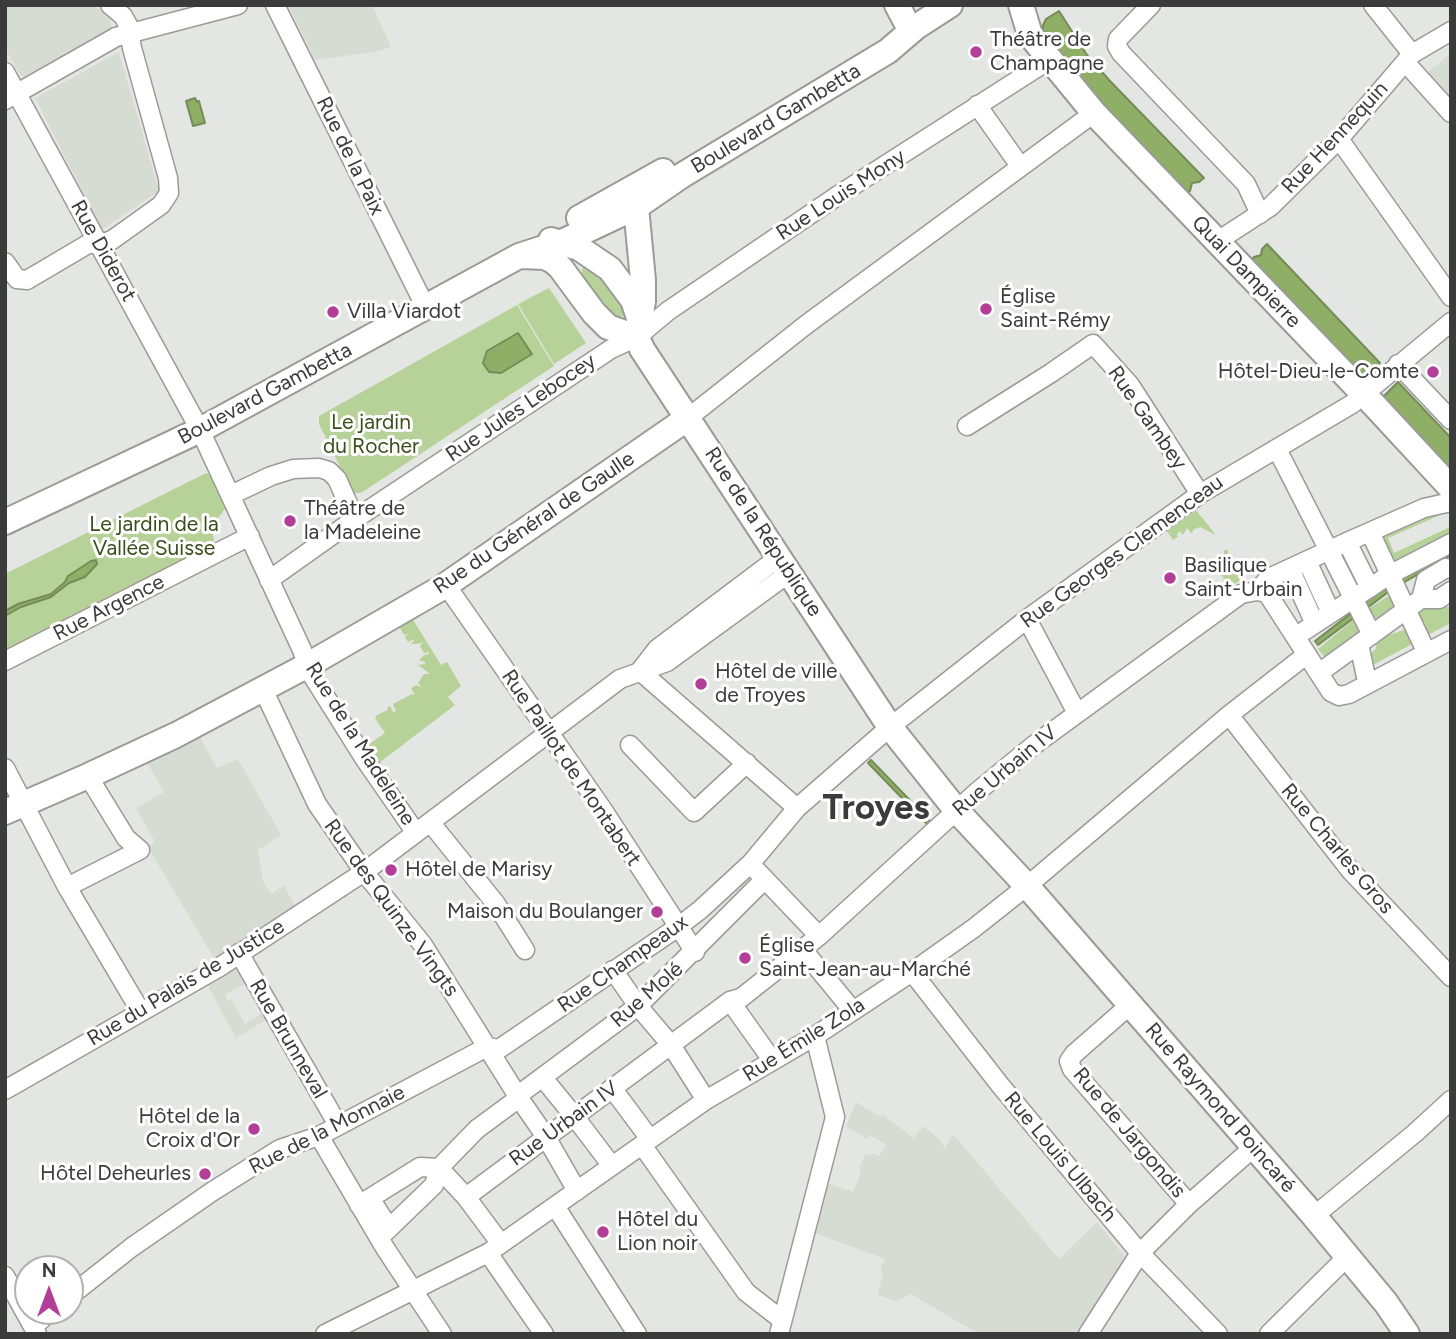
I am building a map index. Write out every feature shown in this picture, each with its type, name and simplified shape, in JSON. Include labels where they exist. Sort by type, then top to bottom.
[{"type":"street","points":[[5,262],[17,279],[27,280],[88,244],[112,240],[161,205],[169,193],[169,178],[130,33],[123,16],[110,5]]},
{"type":"street","points":[[11,97],[116,37],[238,5]]},
{"type":"street","name":"Rue de la Paix","points":[[275,5],[425,306]]},
{"type":"street","name":"Boulevard Gambetta","points":[[568,239],[610,201],[835,70],[902,13],[928,5]]},
{"type":"street","name":"Boulevard Gambetta","points":[[5,522],[200,430],[519,256],[568,239],[636,206],[888,51],[916,27],[950,5]]},
{"type":"street","name":"Quai Dampierre","points":[[1021,5],[1030,35],[1094,113],[1444,481]]},
{"type":"street","name":"Quai Dampierre","points":[[1036,5],[1036,31],[1046,57]]},
{"type":"street","points":[[1151,5],[1121,34],[1117,46],[1246,184],[1260,214]]},
{"type":"street","points":[[1373,5],[1408,58],[1451,113]]},
{"type":"street","name":"Rue Hennequin","points":[[1216,242],[1260,214],[1339,139],[1408,58],[1451,31]]},
{"type":"street","name":"Rue Louis Mony","points":[[638,328],[1046,57]]},
{"type":"street","name":"Rue Diderot","points":[[5,72],[11,97],[100,244],[232,495]]},
{"type":"street","points":[[977,105],[1020,166]]},
{"type":"street","name":"Rue du Général de Gaulle","points":[[14,808],[147,749],[263,689],[446,584],[688,418],[807,324],[1094,113]]},
{"type":"street","points":[[1339,139],[1451,297]]},
{"type":"street","points":[[576,287],[575,261],[568,239],[610,201]]},
{"type":"street","points":[[519,256],[538,256],[553,261],[608,327],[638,328],[643,301],[643,280],[636,206]]},
{"type":"street","name":"Rue de la République","points":[[568,239],[610,269],[621,281],[633,300],[642,349],[890,727],[957,811]]},
{"type":"street","name":"Rue Georges Clemenceau","points":[[796,808],[890,727],[1027,619],[1200,494],[1365,395],[1398,364],[1451,322]]},
{"type":"street","name":"Rue Jules Lebocey","points":[[270,580],[355,519],[611,349],[638,328]]},
{"type":"street","name":"Rue Gambey","points":[[967,426],[1093,344],[1130,385],[1200,494]]},
{"type":"street","points":[[1398,364],[1451,420]]},
{"type":"street","points":[[1277,449],[1357,606],[1366,639],[1366,677]]},
{"type":"street","points":[[232,495],[271,476],[293,469],[319,468],[330,471],[337,479],[355,519]]},
{"type":"street","points":[[1424,508],[1433,491],[1444,481]]},
{"type":"street","name":"Rue de la Madeleine","points":[[232,495],[310,672],[364,758],[423,827],[496,904],[525,950]]},
{"type":"street","name":"Rue Urbain IV","points":[[466,1197],[546,1137],[572,1113],[612,1088],[730,1001],[741,998],[803,950],[1024,752],[1241,594],[1256,591],[1269,578],[1424,508],[1451,502]]},
{"type":"street","points":[[1370,532],[1423,645]]},
{"type":"street","name":"Rue Argence","points":[[5,661],[250,536]]},
{"type":"street","points":[[1347,542],[1370,588]]},
{"type":"street","points":[[1298,635],[1331,613],[1357,606],[1370,588],[1392,582],[1451,543]]},
{"type":"street","points":[[1307,561],[1331,613]]},
{"type":"street","points":[[784,565],[657,649],[640,671],[796,808]]},
{"type":"street","points":[[1322,670],[1421,599],[1426,580],[1446,568],[1451,569]]},
{"type":"street","points":[[1290,569],[1315,624]]},
{"type":"street","name":"Rue Paillot de Montabert","points":[[446,584],[603,810],[695,952]]},
{"type":"street","points":[[1256,591],[1267,593],[1331,692],[1339,696],[1347,695],[1451,640]]},
{"type":"street","points":[[1421,599],[1439,599],[1451,591]]},
{"type":"street","points":[[1027,619],[1077,713]]},
{"type":"street","name":"Rue Émile Zola","points":[[325,1334],[495,1248],[706,1100],[815,1036],[912,972],[1027,886],[1230,715],[1306,655]]},
{"type":"street","name":"Rue du Palais de Justice","points":[[5,1090],[239,953],[364,872],[547,733],[620,680],[640,671]]},
{"type":"street","name":"Rue des Quinze Vingts","points":[[263,689],[317,804],[364,872],[423,945],[546,1137],[577,1191]]},
{"type":"street","name":"Rue Charles Gros","points":[[1230,715],[1350,870],[1451,977]]},
{"type":"street","points":[[630,745],[694,812],[747,763]]},
{"type":"street","points":[[5,768],[14,808],[67,887],[141,1012]]},
{"type":"street","points":[[67,887],[140,850],[126,838],[88,776]]},
{"type":"street","name":"Rue Champeaux","points":[[487,1047],[499,1049],[700,910],[751,863],[796,808]]},
{"type":"street","name":"Rue Raymond Poincaré","points":[[957,811],[1027,886],[1314,1216],[1407,1334]]},
{"type":"street","points":[[751,863],[819,936]]},
{"type":"street","name":"Rue Molé","points":[[384,1233],[435,1185],[439,1168],[477,1129],[638,1006],[695,952],[764,880]]},
{"type":"street","points":[[803,950],[852,1011]]},
{"type":"street","name":"Rue Brunneval","points":[[239,953],[338,1125]]},
{"type":"street","points":[[612,970],[671,1045],[706,1100]]},
{"type":"street","name":"Rue Louis Ulbach","points":[[912,972],[1000,1085],[1140,1254],[1218,1334]]},
{"type":"street","points":[[730,1001],[772,1060]]},
{"type":"street","name":"Rue de Jargondis","points":[[1130,1005],[1073,1054],[1069,1062],[1072,1069],[1189,1204]]},
{"type":"street","points":[[781,1327],[835,1117],[815,1036]]},
{"type":"street","name":"Rue de la Monnaie","points":[[84,1285],[132,1247],[212,1191],[280,1150],[319,1136],[487,1047]]},
{"type":"street","points":[[542,1078],[612,1166]]},
{"type":"street","points":[[612,1088],[746,1292],[781,1327]]},
{"type":"street","points":[[1314,1216],[1451,1100]]},
{"type":"street","points":[[319,1136],[365,1202],[384,1233],[412,1290],[442,1334]]},
{"type":"street","points":[[1088,1334],[1140,1254],[1189,1204],[1254,1147]]},
{"type":"street","points":[[365,1202],[420,1167],[439,1168],[466,1197],[544,1334]]},
{"type":"street","points":[[555,1206],[637,1334]]},
{"type":"street","points":[[1269,1334],[1348,1256]]},
{"type":"street","points":[[5,1276],[36,1330]]},
{"type":"shaded area","points":[[5,5],[94,5],[110,19],[112,29],[27,78],[20,75],[5,48]]},
{"type":"shaded area","points":[[288,5],[372,5],[391,47],[315,60]]},
{"type":"shaded area","points":[[1059,11],[1087,55],[1204,178],[1192,183],[1186,195],[1092,98],[1043,33],[1046,19]]},
{"type":"shaded area","points":[[119,52],[159,191],[103,229],[35,98]]},
{"type":"shaded area","points":[[1451,53],[1451,105],[1429,83],[1429,71]]},
{"type":"shaded area","points":[[195,98],[199,101],[205,123],[193,126],[186,101]]},
{"type":"shaded area","points":[[1267,244],[1380,363],[1361,381],[1249,262],[1261,255]]},
{"type":"shaded area","points":[[518,333],[532,354],[501,373],[489,372],[483,363],[487,351]]},
{"type":"shaded area","points":[[1398,382],[1451,438],[1451,474],[1379,401]]},
{"type":"shaded area","points":[[1451,549],[1451,555],[1391,590],[1318,645],[1315,641],[1390,583]]},
{"type":"shaded area","points":[[96,560],[97,564],[85,577],[69,583],[51,597],[21,607],[5,616],[5,611],[18,604],[51,594],[68,576]]},
{"type":"shaded area","points":[[199,735],[217,768],[238,759],[281,835],[258,850],[263,881],[271,894],[284,885],[296,908],[214,958],[147,846],[155,842],[136,808],[164,792],[146,761]]},
{"type":"shaded area","points":[[871,760],[932,823],[929,826],[868,763]]},
{"type":"shaded area","points":[[239,966],[248,982],[225,995],[227,1001],[231,999],[245,1024],[265,1011],[269,1018],[236,1038],[207,984]]},
{"type":"shaded area","points":[[856,1102],[880,1117],[883,1115],[914,1138],[923,1126],[938,1138],[945,1148],[953,1134],[1059,1259],[1097,1222],[1125,1257],[1079,1334],[979,1334],[911,1294],[896,1301],[878,1295],[883,1272],[881,1263],[884,1264],[885,1259],[815,1233],[827,1183],[853,1192],[865,1154],[871,1156],[873,1153],[879,1156],[886,1145],[870,1135],[867,1139],[846,1126]]},
{"type":"green space","points":[[585,265],[611,275],[625,313],[623,316],[610,316],[582,278]]},
{"type":"green space","points":[[549,288],[586,343],[554,364],[518,304]]},
{"type":"green space","name":"Le jardin du Rocher","points":[[517,305],[554,366],[361,493],[353,493],[319,424],[319,416]]},
{"type":"green space","name":"Le jardin de la Vallée Suisse","points":[[206,473],[210,475],[225,509],[212,530],[215,546],[5,652],[5,574]]},
{"type":"green space","points":[[1196,510],[1216,535],[1200,527],[1193,530],[1192,534],[1187,528],[1183,535],[1180,531],[1178,537],[1173,540],[1167,531]]},
{"type":"green space","points":[[1435,510],[1440,515],[1388,538],[1394,553],[1450,527],[1451,534],[1390,565],[1377,537]]},
{"type":"green space","points":[[1224,550],[1228,550],[1243,578],[1216,597],[1209,589],[1218,586],[1219,582],[1222,583],[1224,579],[1221,574],[1226,575],[1231,568],[1228,557],[1224,556]]},
{"type":"green space","points":[[1393,593],[1398,604],[1370,623],[1365,611]]},
{"type":"green space","points":[[1429,606],[1451,607],[1451,623],[1424,637],[1414,617]]},
{"type":"green space","points":[[1357,617],[1364,631],[1326,659],[1318,649]]},
{"type":"green space","points":[[412,618],[441,665],[447,662],[461,686],[448,697],[455,705],[375,766],[364,748],[385,733],[375,718],[390,706],[393,712],[396,711],[393,704],[415,695],[411,688],[417,685],[422,688],[418,683],[424,674],[430,674],[418,665],[425,664],[419,660],[429,654],[424,653],[420,646],[423,642],[411,644],[415,639],[408,642],[405,637],[408,634],[404,635],[400,628],[401,624]]},
{"type":"green space","points":[[1404,630],[1411,631],[1416,642],[1369,667],[1367,659],[1376,648],[1377,639]]},
{"type":"place","name":"Théâtre de Champagne","points":[[976,52]]},
{"type":"place","name":"Église Saint-Rémy","points":[[986,309]]},
{"type":"place","name":"Villa Viardot","points":[[333,312]]},
{"type":"place","name":"Hôtel-Dieu-le-Comte","points":[[1433,372]]},
{"type":"place","name":"Théâtre de la Madeleine","points":[[290,521]]},
{"type":"place","name":"Basilique Saint-Urbain","points":[[1170,578]]},
{"type":"place","name":"Hôtel de ville de Troyes","points":[[701,684]]},
{"type":"place","name":"Hôtel de Marisy","points":[[391,870]]},
{"type":"place","name":"Maison du Boulanger","points":[[657,912]]},
{"type":"place","name":"Église Saint-Jean-au-Marché","points":[[745,958]]},
{"type":"place","name":"Hôtel de la Croix d'Or","points":[[254,1129]]},
{"type":"place","name":"Hôtel Deheurles","points":[[205,1174]]},
{"type":"place","name":"Hôtel du Lion noir","points":[[603,1232]]},
{"type":"district","name":"Troyes","points":[[876,809]]}]
